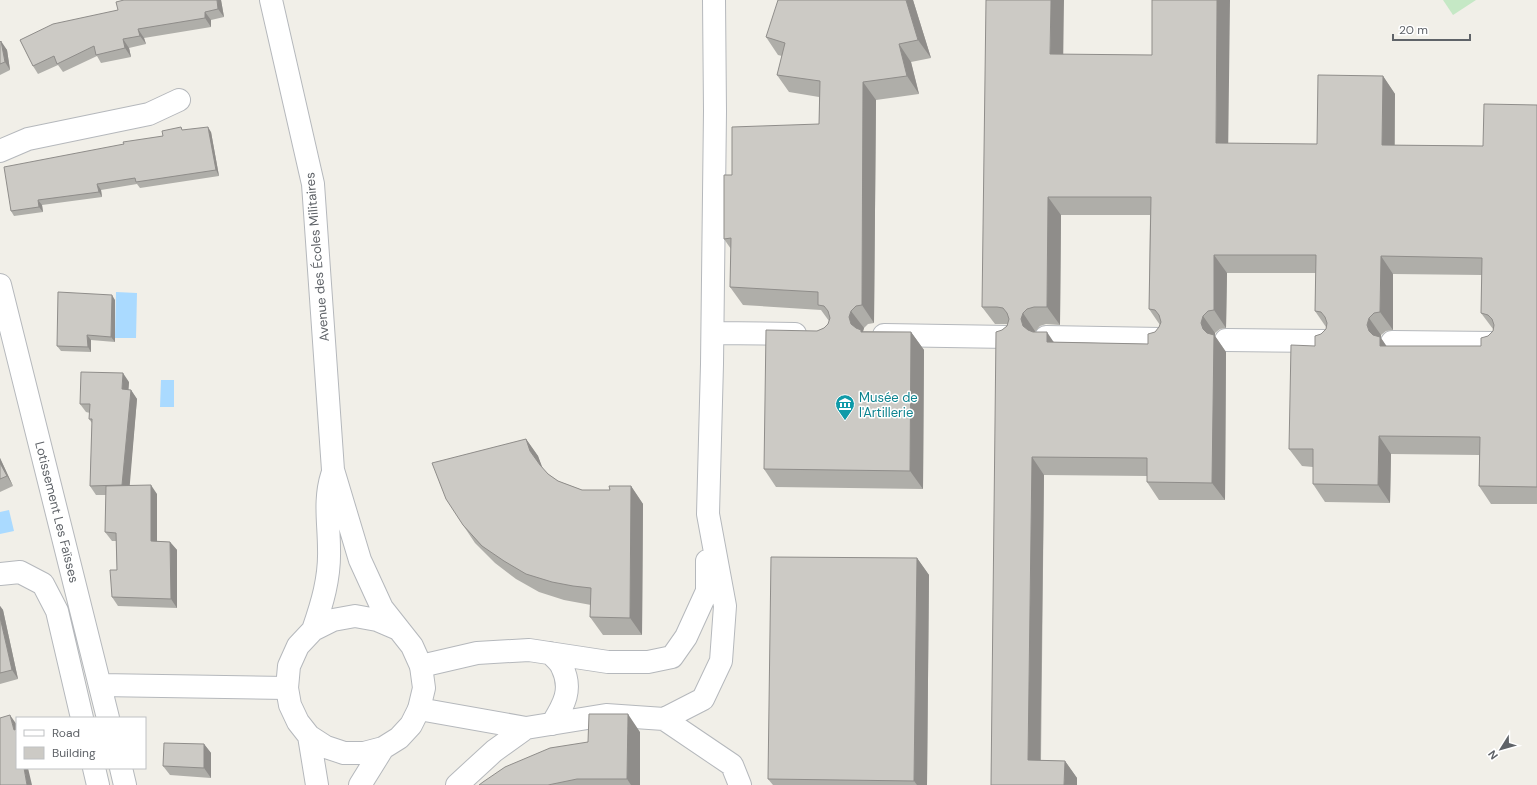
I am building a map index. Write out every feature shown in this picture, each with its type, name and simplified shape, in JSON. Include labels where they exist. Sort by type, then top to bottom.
[{"type":"street","name":"Avenue des Écoles Militaires","points":[[272,0],[313,184],[333,470],[360,560],[382,608],[398,628]]},
{"type":"street","points":[[421,666],[477,653],[528,650],[608,662],[648,662],[672,657],[686,637],[707,590],[713,333],[715,111],[714,0]]},
{"type":"street","points":[[0,151],[28,139],[149,114],[179,100]]},
{"type":"street","name":"Lotissement Les Faïsses","points":[[0,285],[2,308],[108,717]]},
{"type":"street","points":[[713,333],[814,334]]},
{"type":"street","points":[[874,335],[1009,337]]},
{"type":"street","points":[[1046,337],[1161,339]]},
{"type":"street","points":[[1226,340],[1327,341]]},
{"type":"street","points":[[1392,342],[1494,343]]},
{"type":"street","name":"Avenue des Écoles Militaires","points":[[313,630],[327,582],[329,550],[327,501],[328,487],[333,470]]},
{"type":"street","points":[[664,719],[703,699],[721,661],[725,606],[708,514]]},
{"type":"street","points":[[0,574],[20,572],[44,584],[57,611],[82,717]]},
{"type":"street","points":[[355,616],[377,620],[398,628],[412,646],[421,666],[424,688],[419,709],[411,725],[399,738],[383,748],[364,753],[344,753],[326,747],[309,736],[298,722],[290,706],[287,688],[289,666],[298,646],[313,630],[333,620],[355,616]]},
{"type":"street","points":[[550,653],[562,667],[568,685],[565,704],[552,724]]},
{"type":"street","points":[[100,685],[287,688]]},
{"type":"street","points":[[419,709],[526,728],[606,715],[664,719],[732,765],[740,785]]},
{"type":"street","points":[[457,785],[494,751],[526,728]]},
{"type":"street","points":[[309,736],[317,785]]},
{"type":"street","points":[[360,785],[383,748]]},
{"type":"street","points":[[94,769],[98,785]]},
{"type":"street","points":[[121,769],[125,785]]},
{"type":"green space","points":[[1443,0],[1476,0],[1453,15]]},
{"type":"water","points":[[116,292],[137,293],[136,338],[115,338]]},
{"type":"water","points":[[161,380],[174,380],[174,407],[160,407]]},
{"type":"water","points":[[9,510],[14,531],[0,534],[0,512]]},
{"type":"building","points":[[124,0],[217,0],[218,9],[205,12],[205,18],[138,29],[140,36],[123,39],[125,48],[96,55],[94,46],[57,64],[54,56],[33,66],[20,40],[53,24],[118,10],[116,2]]},
{"type":"building","points":[[778,0],[906,0],[918,40],[899,44],[907,76],[863,82],[862,305],[856,306],[851,311],[849,317],[851,324],[861,330],[861,332],[911,332],[910,471],[764,469],[766,330],[817,331],[824,328],[828,324],[830,318],[828,311],[824,306],[818,305],[818,292],[730,287],[731,238],[724,239],[724,175],[732,175],[732,127],[819,124],[820,81],[777,75],[785,43],[766,37]]},
{"type":"building","points":[[986,0],[1051,0],[1050,54],[1152,55],[1152,0],[1217,0],[1216,143],[1317,144],[1318,75],[1383,76],[1382,145],[1483,146],[1484,104],[1537,105],[1537,487],[1479,486],[1480,437],[1379,436],[1378,485],[1313,484],[1313,449],[1289,449],[1291,345],[1315,346],[1315,336],[1321,334],[1326,329],[1327,323],[1321,312],[1315,311],[1316,255],[1214,255],[1214,310],[1208,311],[1203,316],[1201,323],[1203,329],[1207,333],[1214,335],[1212,483],[1147,482],[1147,458],[1032,457],[1028,760],[1065,761],[1064,785],[991,785],[996,332],[1007,326],[1009,319],[1003,308],[982,307]],"holes":[[[1048,197],[1151,197],[1149,309],[1155,310],[1159,315],[1161,322],[1155,332],[1148,334],[1148,344],[1047,342],[1047,332],[1033,332],[1023,326],[1021,319],[1023,313],[1027,309],[1034,307],[1047,307]],[[1381,256],[1482,258],[1481,313],[1488,315],[1492,319],[1494,325],[1493,331],[1488,336],[1481,338],[1481,346],[1380,346],[1380,337],[1373,335],[1369,331],[1367,325],[1369,318],[1374,313],[1380,312]]]},
{"type":"building","points":[[1,41],[5,62],[0,64],[0,42]]},
{"type":"building","points":[[181,127],[182,130],[208,127],[216,170],[136,182],[135,178],[97,184],[99,192],[38,200],[39,207],[11,211],[4,167],[124,144],[123,142],[163,136],[162,131]]},
{"type":"building","points":[[58,292],[112,295],[111,337],[87,335],[88,347],[57,346]]},
{"type":"building","points":[[81,372],[123,373],[122,389],[131,390],[122,485],[90,486],[92,419],[89,419],[90,404],[80,404]]},
{"type":"building","points":[[526,439],[530,451],[540,465],[548,474],[558,481],[582,490],[610,490],[609,486],[631,486],[630,618],[590,617],[591,588],[552,582],[526,574],[504,561],[482,546],[463,525],[446,499],[432,463]]},
{"type":"building","points":[[0,463],[7,476],[0,479]]},
{"type":"building","points":[[151,485],[151,541],[170,542],[171,599],[112,597],[110,570],[117,570],[116,533],[105,532],[106,486]]},
{"type":"building","points":[[771,557],[917,558],[914,781],[768,779]]},
{"type":"building","points":[[0,617],[12,670],[0,673]]},
{"type":"building","points":[[589,714],[628,714],[627,779],[577,779],[548,785],[479,785],[505,767],[550,748],[588,742]]},
{"type":"building","points":[[10,715],[14,730],[16,729],[16,769],[24,769],[27,785],[0,785],[0,718]]},
{"type":"building","points":[[164,743],[204,744],[204,768],[163,766]]},
{"type":"place","name":"Musée de l'Artillerie","points":[[845,421]]}]
